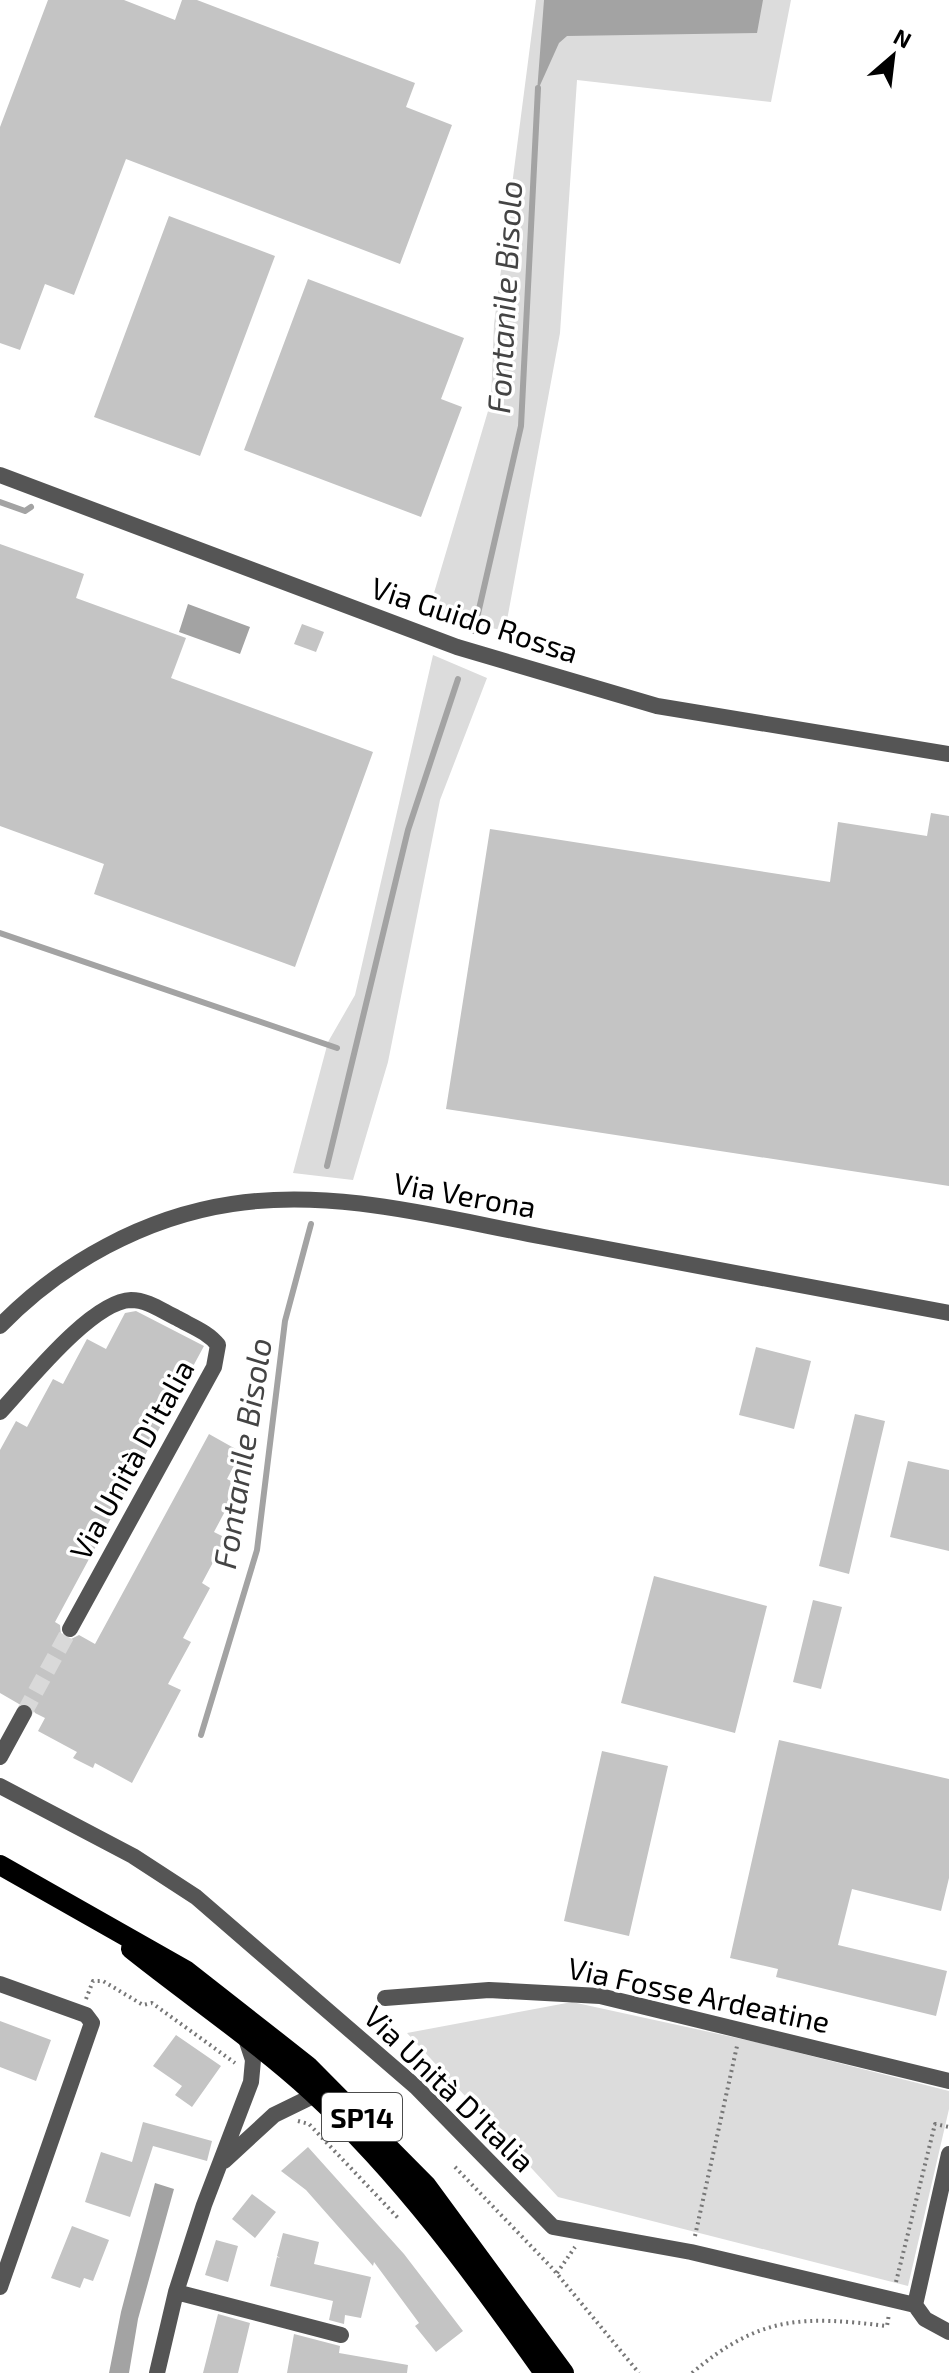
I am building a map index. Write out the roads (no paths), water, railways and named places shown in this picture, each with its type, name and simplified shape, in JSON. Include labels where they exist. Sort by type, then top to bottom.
[{"type":"main road","name":"SP14","points":[[0,1865],[187,1971],[265,2030],[346,2101],[426,2185],[564,2373]]},
{"type":"main road","name":"SP14","points":[[100,1923],[242,2033],[315,2095],[442,2231],[544,2373]]},
{"type":"street","name":"Via Guido Rossa","points":[[0,475],[457,647],[643,702],[678,712],[949,754]]},
{"type":"street","name":"Via Verona","points":[[0,1326],[66,1271],[120,1240],[196,1211],[282,1199],[390,1208],[949,1313]]},
{"type":"street","name":"Via Unità D'Italia","points":[[0,1412],[63,1346],[98,1315],[122,1302],[136,1301],[154,1306],[207,1334],[218,1345],[214,1367],[70,1629]]},
{"type":"street","points":[[0,1757],[24,1713]]},
{"type":"street","name":"Via Unità D'Italia","points":[[0,1786],[133,1856],[196,1897],[416,2087],[553,2227],[691,2252],[920,2312],[949,2332]]},
{"type":"street","points":[[0,1984],[86,2015],[92,2023],[0,2287]]},
{"type":"street","name":"Via Fosse Ardeatine","points":[[385,1998],[489,1990],[566,1992],[741,2028],[949,2081]]},
{"type":"street","points":[[157,2373],[176,2292],[253,2076],[252,2049],[242,2033]]},
{"type":"street","points":[[220,2164],[274,2115],[315,2095]]},
{"type":"street","points":[[920,2312],[949,2154]]},
{"type":"street","points":[[176,2292],[341,2335]]},
{"type":"waterway","name":"Fontanile Bisolo","points":[[474,631],[521,426],[538,88]]},
{"type":"waterway","points":[[0,502],[25,511],[31,507]]},
{"type":"waterway","name":"Fontanile Bisolo","points":[[327,1166],[408,830],[458,679]]},
{"type":"waterway","points":[[0,933],[337,1048]]},
{"type":"waterway","name":"Fontanile Bisolo","points":[[201,1735],[257,1550],[285,1321],[311,1224]]},
{"type":"tunnel","points":[[24,1713],[70,1629]]}]
